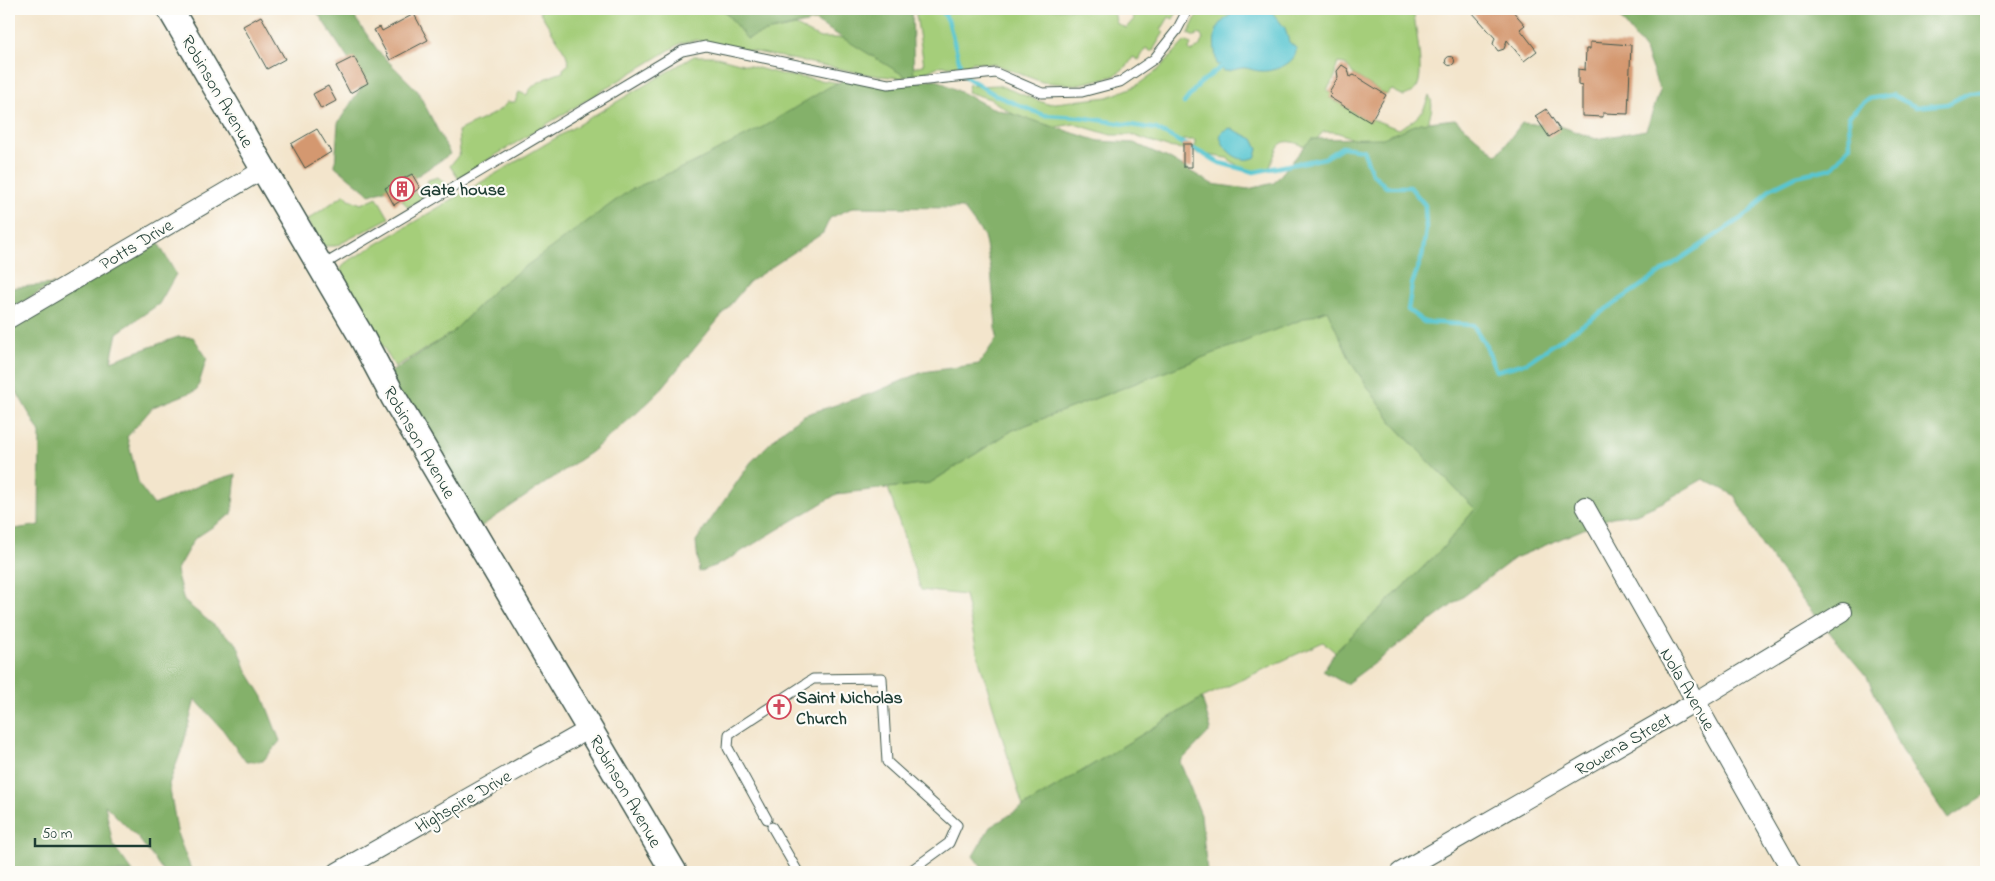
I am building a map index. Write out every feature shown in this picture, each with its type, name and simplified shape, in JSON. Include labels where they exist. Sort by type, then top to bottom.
[{"type":"main road","name":"Robinson Avenue","points":[[170,9],[320,266],[394,398],[674,872]]},
{"type":"street","name":"Potts Drive","points":[[9,319],[264,169]]},
{"type":"street","name":"Nola Avenue","points":[[1584,506],[1792,872]]},
{"type":"street","name":"Rowena Street","points":[[1400,872],[1695,702],[1843,612]]},
{"type":"street","name":"Highspire Drive","points":[[337,872],[589,729]]},
{"type":"lane","points":[[320,266],[682,50],[706,46],[888,84],[996,73],[1042,93],[1082,92],[1120,82],[1154,59],[1177,30],[1188,9]]},
{"type":"lane","points":[[798,872],[728,748],[729,734],[813,679],[882,678],[886,762],[956,825],[950,843],[908,872]]},
{"type":"green space","points":[[315,9],[362,9],[353,15],[379,52],[417,90],[450,154],[408,182],[370,195],[335,166],[338,123],[364,83]]},
{"type":"green space","points":[[538,9],[722,9],[747,35],[796,26],[820,38],[842,38],[862,44],[909,68],[924,65],[915,9],[1108,9],[1115,15],[1116,23],[1126,28],[1134,19],[1131,11],[1134,13],[1137,9],[1179,9],[1173,19],[1169,17],[1161,30],[1164,32],[1152,52],[1146,48],[1139,60],[1133,57],[1128,65],[1114,76],[1075,85],[1042,82],[994,64],[973,62],[968,66],[939,66],[927,72],[901,78],[871,75],[696,40],[681,43],[458,178],[450,166],[460,153],[458,131],[499,110],[507,102],[515,102],[519,92],[527,95],[537,83],[563,72],[563,69],[569,64],[566,54]]},
{"type":"green space","points":[[723,9],[912,9],[914,82],[935,79],[990,107],[1099,141],[1134,143],[1168,158],[1212,184],[1248,189],[1274,183],[1311,139],[1383,138],[1420,123],[1455,119],[1497,155],[1522,123],[1560,126],[1596,139],[1646,130],[1660,91],[1645,50],[1613,9],[1986,9],[1986,795],[1948,819],[1901,750],[1867,677],[1804,602],[1762,546],[1734,495],[1703,479],[1663,502],[1636,514],[1612,517],[1515,558],[1346,684],[1323,671],[1335,652],[1441,550],[1475,509],[1394,425],[1352,364],[1327,310],[1013,430],[930,483],[837,494],[722,563],[699,572],[696,541],[751,462],[782,431],[804,415],[873,393],[923,372],[979,364],[997,338],[991,270],[984,236],[963,208],[854,207],[830,218],[823,233],[749,282],[658,393],[639,411],[591,452],[473,532],[383,377],[452,333],[496,288],[630,190],[695,162],[763,127],[829,87],[851,76],[888,84],[913,81],[815,21],[762,33],[747,39]]},
{"type":"green space","points":[[1200,9],[1413,9],[1419,49],[1420,72],[1417,87],[1410,94],[1404,96],[1392,90],[1386,95],[1354,75],[1345,64],[1338,63],[1335,71],[1336,75],[1327,90],[1332,94],[1330,98],[1370,122],[1372,119],[1398,129],[1410,123],[1422,112],[1429,95],[1432,105],[1426,126],[1410,148],[1386,175],[1359,145],[1343,134],[1333,132],[1323,132],[1309,148],[1292,142],[1286,142],[1278,147],[1269,170],[1245,171],[1227,158],[1195,153],[1195,140],[1182,140],[1183,149],[1167,147],[1132,135],[1111,135],[1074,124],[1045,129],[1030,125],[990,99],[967,92],[969,84],[976,86],[998,85],[1047,104],[1108,97],[1136,86],[1158,70],[1185,41],[1191,44],[1189,50],[1191,52],[1199,47],[1203,39],[1201,35],[1199,34],[1195,37],[1188,34]]},
{"type":"green space","points":[[694,56],[713,56],[784,75],[856,85],[496,288],[452,333],[395,367],[339,272],[345,263]]},
{"type":"green space","points":[[438,177],[447,185],[408,207],[402,200],[416,192],[419,196],[424,194],[428,180]]},
{"type":"green space","points":[[345,194],[349,199],[361,204],[377,197],[389,218],[336,246],[322,246],[307,220]]},
{"type":"green space","points":[[157,241],[176,274],[159,304],[117,333],[111,361],[178,337],[193,337],[207,358],[197,390],[153,407],[127,437],[139,485],[154,505],[203,484],[236,474],[232,514],[194,539],[176,571],[184,601],[237,644],[247,671],[263,697],[280,741],[263,761],[246,762],[223,730],[195,699],[183,746],[169,784],[178,836],[192,872],[164,872],[139,839],[105,805],[113,845],[133,872],[9,872],[9,530],[39,525],[40,433],[9,378],[9,328]]},
{"type":"green space","points":[[54,284],[9,310],[9,288]]},
{"type":"green space","points":[[1328,309],[1352,364],[1394,425],[1475,509],[1441,550],[1335,652],[1323,642],[1202,698],[1023,807],[978,656],[965,595],[921,590],[888,488],[930,483],[1013,430]]},
{"type":"green space","points":[[1202,698],[1211,730],[1180,762],[1201,815],[1207,872],[985,872],[973,856],[990,827]]},
{"type":"water","points":[[1239,9],[1267,9],[1271,11],[1285,28],[1289,42],[1296,48],[1293,58],[1284,66],[1272,70],[1257,71],[1243,68],[1223,71],[1221,65],[1217,65],[1216,32],[1223,21]]},
{"type":"water","points":[[1230,128],[1253,139],[1258,149],[1256,157],[1250,159],[1239,158],[1225,148],[1220,137],[1223,131]]},
{"type":"building","points":[[1475,9],[1511,9],[1525,25],[1520,29],[1537,51],[1524,61],[1507,40],[1504,49],[1498,51],[1493,44],[1495,38],[1472,12]]},
{"type":"building","points":[[414,14],[428,40],[390,60],[374,30],[380,27],[382,31]]},
{"type":"building","points":[[261,16],[285,59],[267,69],[243,26]]},
{"type":"building","points":[[1590,42],[1631,45],[1628,114],[1603,113],[1603,117],[1582,116],[1582,86],[1578,85],[1578,69],[1585,70],[1586,49],[1590,49]]},
{"type":"building","points":[[1450,56],[1455,61],[1450,66],[1445,61]]},
{"type":"building","points":[[354,57],[368,83],[350,93],[336,66]]},
{"type":"building","points":[[1342,65],[1348,69],[1350,77],[1354,75],[1386,95],[1370,122],[1329,97],[1332,94],[1329,92],[1338,77],[1337,71]]},
{"type":"building","points":[[328,86],[336,101],[321,109],[313,94]]},
{"type":"building","points":[[1546,109],[1560,130],[1549,137],[1535,116]]},
{"type":"building","points":[[317,129],[331,152],[305,168],[291,144]]},
{"type":"building","points":[[1183,144],[1192,144],[1192,167],[1183,167]]},
{"type":"building","name":"Gate house","points":[[412,174],[420,188],[394,205],[385,188]]},
{"type":"waterway","points":[[941,9],[948,20],[963,75],[997,96],[1043,115],[1080,117],[1156,129],[1220,163],[1254,172],[1325,158],[1342,147],[1363,150],[1372,173],[1386,187],[1410,187],[1425,205],[1426,230],[1422,257],[1412,284],[1408,310],[1424,322],[1473,325],[1485,344],[1496,371],[1526,363],[1749,213],[1770,189],[1796,176],[1832,168],[1850,146],[1849,115],[1868,99],[1892,95],[1916,107],[1947,104],[1969,93],[1986,92]]},
{"type":"waterway","points":[[1184,103],[1198,85],[1221,67]]},
{"type":"place","name":"Gate house","points":[[402,189]]},
{"type":"place","name":"Saint Nicholas Church","points":[[779,707]]}]
